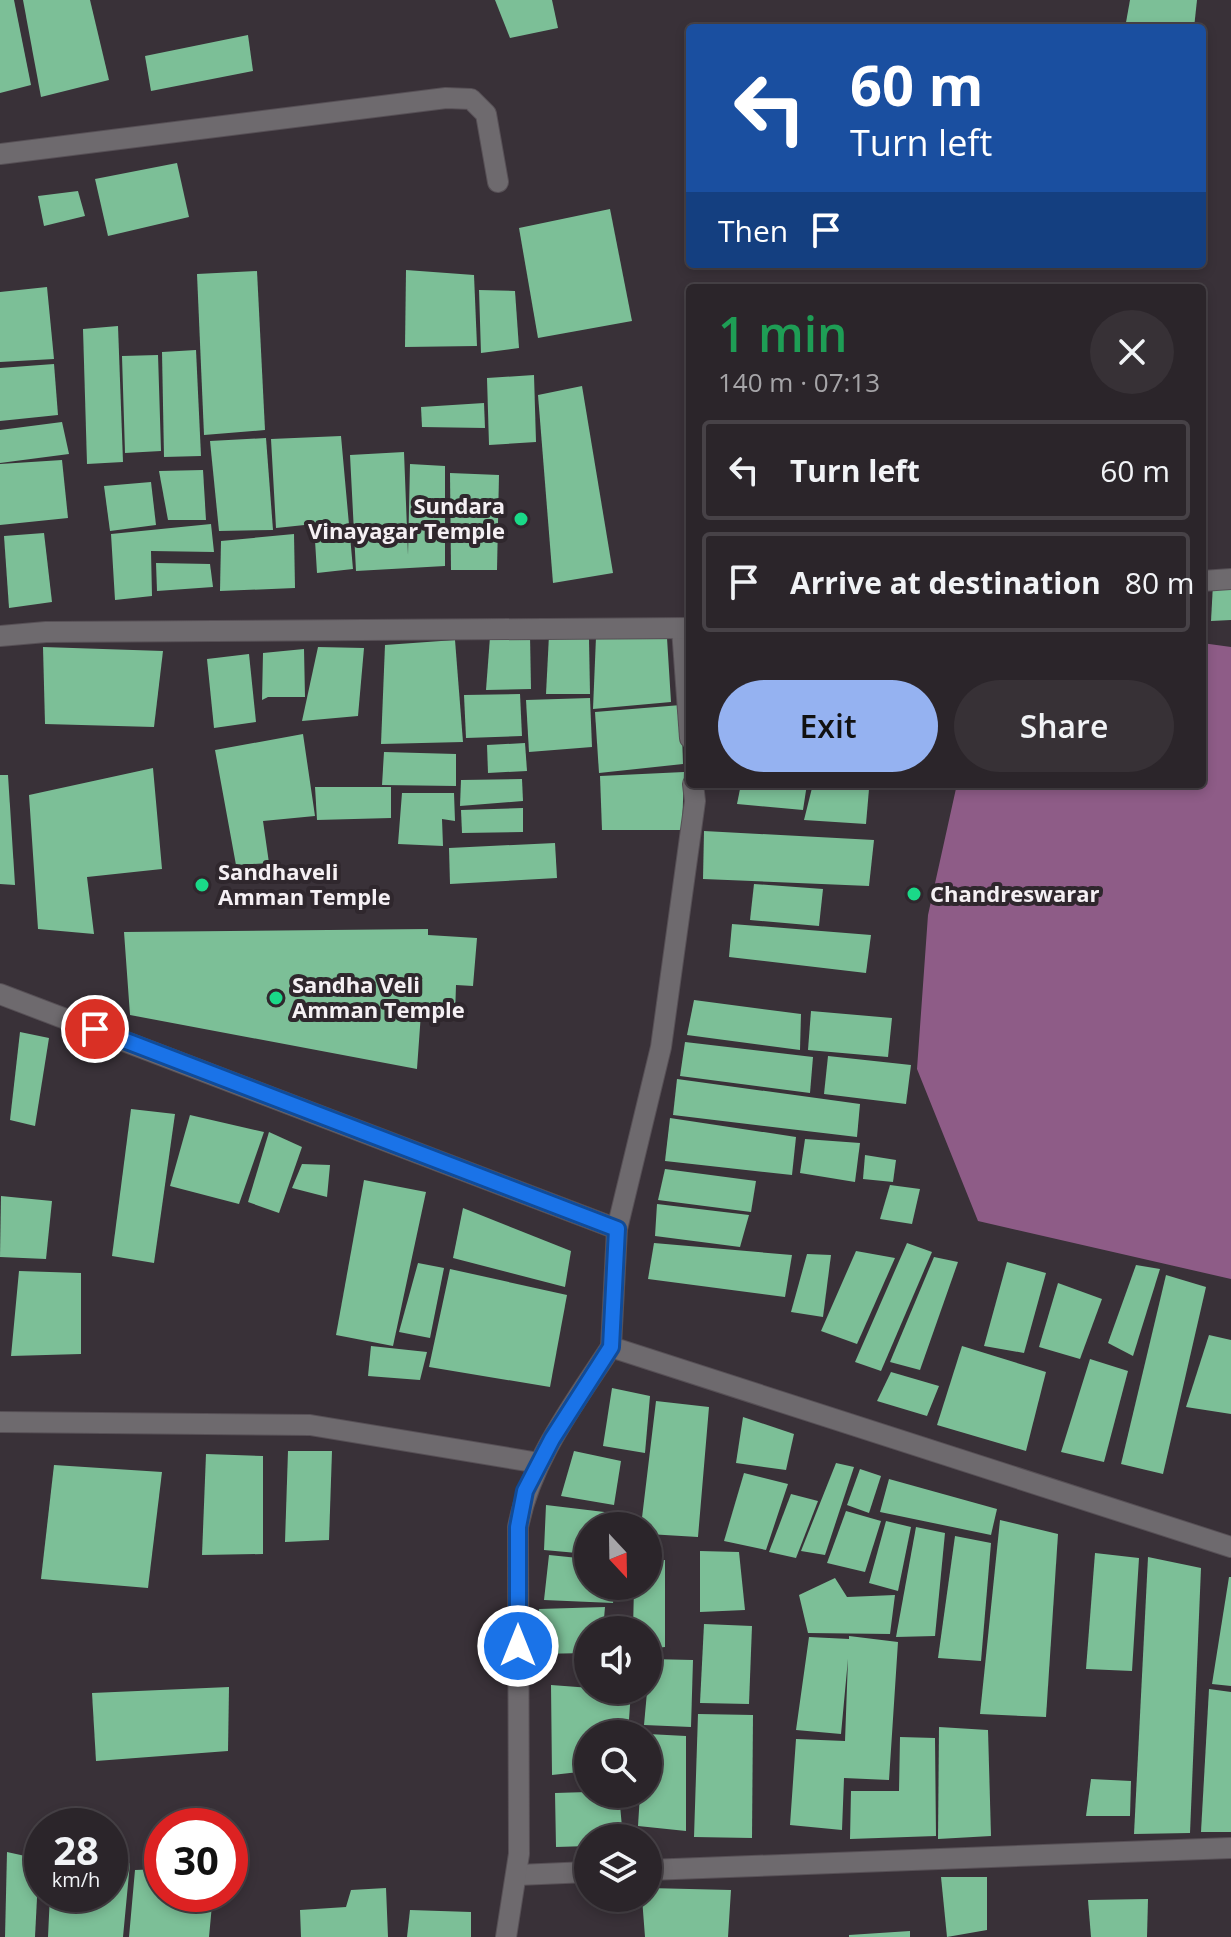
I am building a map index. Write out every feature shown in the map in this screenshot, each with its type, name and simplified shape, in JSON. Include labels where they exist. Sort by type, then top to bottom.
[{"type":"street","points":[[0,154],[430,100],[471,99],[486,114],[498,182]]},
{"type":"street","points":[[1206,581],[1231,579]]},
{"type":"street","points":[[0,636],[46,632],[686,628]]},
{"type":"street","points":[[506,1937],[518,1875],[518,1527],[525,1491],[539,1463],[611,1347],[617,1229],[661,1047],[695,801],[693,788]]},
{"type":"street","points":[[0,994],[617,1229]]},
{"type":"street","points":[[611,1347],[1231,1547]]},
{"type":"street","points":[[0,1422],[310,1425],[539,1463]]},
{"type":"street","points":[[662,1869],[1231,1848]]},
{"type":"street","points":[[518,1875],[574,1873]]},
{"type":"shaded area","points":[[1206,644],[1231,647],[1231,1279],[978,1221],[917,1069],[928,915],[956,788],[1206,788]]},
{"type":"building","points":[[0,0],[14,0],[31,85],[0,93]]},
{"type":"building","points":[[23,0],[90,0],[109,80],[41,97]]},
{"type":"building","points":[[495,0],[552,0],[558,28],[510,38]]},
{"type":"building","points":[[1130,0],[1197,0],[1194,24],[1126,24]]},
{"type":"building","points":[[248,35],[253,71],[151,91],[145,56]]},
{"type":"building","points":[[177,163],[189,217],[108,236],[95,179]]},
{"type":"building","points":[[78,191],[85,216],[44,226],[38,196]]},
{"type":"building","points":[[610,209],[632,321],[538,338],[519,228]]},
{"type":"building","points":[[406,270],[474,275],[477,346],[405,347]]},
{"type":"building","points":[[257,271],[265,430],[204,435],[197,274]]},
{"type":"building","points":[[47,287],[54,359],[0,362],[0,292]]},
{"type":"building","points":[[479,290],[515,291],[519,348],[481,353]]},
{"type":"building","points":[[118,326],[123,462],[87,464],[83,329]]},
{"type":"building","points":[[196,350],[201,456],[164,457],[162,352]]},
{"type":"building","points":[[158,355],[161,451],[125,453],[122,356]]},
{"type":"building","points":[[54,364],[58,415],[0,421],[0,368]]},
{"type":"building","points":[[534,375],[536,442],[489,445],[487,378]]},
{"type":"building","points":[[582,386],[613,573],[553,583],[538,395]]},
{"type":"building","points":[[484,403],[485,428],[422,427],[421,407]]},
{"type":"building","points":[[62,422],[69,454],[0,463],[0,430]]},
{"type":"building","points":[[341,436],[353,569],[317,573],[314,524],[276,528],[271,439]]},
{"type":"building","points":[[266,438],[273,530],[219,531],[210,441]]},
{"type":"building","points":[[404,452],[408,555],[410,464],[445,466],[445,566],[356,571],[350,455]]},
{"type":"building","points":[[62,460],[68,518],[0,525],[0,464]]},
{"type":"building","points":[[203,470],[206,520],[168,520],[159,471]]},
{"type":"building","points":[[450,473],[499,475],[497,570],[451,570]]},
{"type":"building","points":[[151,482],[156,525],[110,531],[104,486]]},
{"type":"building","points":[[211,524],[214,552],[151,551],[152,596],[115,600],[111,534]]},
{"type":"building","points":[[44,533],[52,602],[9,608],[4,536]]},
{"type":"building","points":[[294,534],[295,588],[220,591],[221,541]]},
{"type":"building","points":[[156,563],[210,564],[213,587],[157,591]]},
{"type":"building","points":[[1231,583],[1231,620],[1211,621],[1213,584]]},
{"type":"building","points":[[530,635],[531,689],[486,690],[490,637]]},
{"type":"building","points":[[549,635],[589,639],[590,694],[546,694]]},
{"type":"building","points":[[596,637],[667,638],[671,702],[593,709]]},
{"type":"building","points":[[455,640],[463,742],[381,744],[385,645]]},
{"type":"building","points":[[43,647],[163,651],[154,727],[45,724]]},
{"type":"building","points":[[318,647],[364,648],[358,716],[302,721]]},
{"type":"building","points":[[304,649],[305,697],[268,697],[262,700],[263,653]]},
{"type":"building","points":[[249,654],[256,722],[214,728],[207,659]]},
{"type":"building","points":[[520,694],[522,736],[466,738],[464,695]]},
{"type":"building","points":[[590,698],[592,747],[529,752],[526,700]]},
{"type":"building","points":[[681,705],[683,764],[599,773],[595,712]]},
{"type":"building","points":[[303,734],[315,816],[263,821],[269,863],[236,865],[215,750]]},
{"type":"building","points":[[525,743],[527,771],[488,773],[487,745]]},
{"type":"building","points":[[384,752],[456,754],[456,786],[382,785]]},
{"type":"building","points":[[153,768],[162,869],[87,877],[94,934],[38,929],[29,795]]},
{"type":"building","points":[[684,772],[682,830],[602,830],[600,776]]},
{"type":"building","points":[[0,775],[8,775],[15,885],[0,884]]},
{"type":"building","points":[[522,779],[523,801],[460,806],[461,780]]},
{"type":"building","points":[[315,787],[391,787],[391,818],[317,820]]},
{"type":"building","points":[[740,788],[806,788],[803,810],[737,804]]},
{"type":"building","points":[[812,788],[869,789],[866,824],[804,820]]},
{"type":"building","points":[[402,793],[454,793],[455,821],[442,819],[443,846],[398,844]]},
{"type":"building","points":[[523,808],[523,832],[462,833],[461,810]]},
{"type":"building","points":[[704,831],[874,840],[869,886],[703,879]]},
{"type":"building","points":[[555,843],[557,878],[450,884],[449,848]]},
{"type":"building","points":[[754,884],[823,889],[819,926],[750,920]]},
{"type":"building","points":[[732,924],[871,935],[866,973],[729,957]]},
{"type":"building","name":"Sandha Veli Amman Temple","points":[[428,929],[428,935],[477,938],[473,986],[456,985],[455,1016],[421,1013],[417,1069],[130,1015],[124,932]]},
{"type":"building","points":[[694,1000],[801,1014],[800,1050],[687,1035]]},
{"type":"building","points":[[811,1011],[892,1018],[888,1057],[808,1050]]},
{"type":"building","points":[[20,1032],[49,1038],[35,1126],[10,1120]]},
{"type":"building","points":[[685,1042],[813,1057],[810,1093],[680,1076]]},
{"type":"building","points":[[828,1056],[911,1065],[906,1104],[824,1094]]},
{"type":"building","points":[[677,1079],[860,1104],[857,1137],[673,1115]]},
{"type":"building","points":[[131,1109],[175,1114],[154,1263],[112,1256]]},
{"type":"building","points":[[190,1115],[264,1132],[239,1204],[170,1186]]},
{"type":"building","points":[[670,1118],[796,1137],[792,1175],[665,1161]]},
{"type":"building","points":[[269,1132],[302,1147],[279,1213],[248,1202]]},
{"type":"building","points":[[805,1139],[860,1143],[855,1182],[800,1173]]},
{"type":"building","points":[[865,1155],[896,1160],[893,1182],[863,1179]]},
{"type":"building","points":[[302,1164],[330,1165],[327,1197],[292,1188]]},
{"type":"building","points":[[665,1169],[756,1181],[751,1212],[658,1200]]},
{"type":"building","points":[[364,1180],[426,1192],[393,1346],[336,1335]]},
{"type":"building","points":[[890,1185],[920,1189],[912,1224],[880,1219]]},
{"type":"building","points":[[1,1196],[52,1201],[46,1259],[0,1257]]},
{"type":"building","points":[[657,1204],[749,1215],[740,1247],[655,1236]]},
{"type":"building","points":[[463,1208],[571,1251],[565,1287],[453,1258]]},
{"type":"building","points":[[654,1243],[792,1255],[785,1297],[648,1279]]},
{"type":"building","points":[[907,1243],[932,1252],[881,1371],[855,1362]]},
{"type":"building","points":[[856,1251],[895,1258],[857,1344],[821,1331]]},
{"type":"building","points":[[807,1254],[831,1255],[823,1317],[791,1312]]},
{"type":"building","points":[[934,1257],[958,1262],[920,1370],[890,1362]]},
{"type":"building","points":[[1007,1262],[1046,1273],[1024,1353],[984,1346]]},
{"type":"building","points":[[418,1263],[444,1268],[430,1338],[399,1332]]},
{"type":"building","points":[[1136,1265],[1160,1269],[1133,1356],[1108,1343]]},
{"type":"building","points":[[450,1269],[567,1295],[550,1387],[429,1367]]},
{"type":"building","points":[[19,1271],[81,1273],[81,1354],[11,1356]]},
{"type":"building","points":[[1166,1275],[1206,1287],[1163,1474],[1121,1464]]},
{"type":"building","points":[[1058,1283],[1102,1299],[1080,1359],[1039,1347]]},
{"type":"building","points":[[1209,1335],[1231,1340],[1231,1414],[1186,1407]]},
{"type":"building","points":[[371,1346],[427,1352],[420,1380],[368,1376]]},
{"type":"building","points":[[962,1346],[1046,1372],[1026,1451],[937,1425]]},
{"type":"building","points":[[1090,1359],[1128,1371],[1104,1462],[1061,1452]]},
{"type":"building","points":[[891,1372],[939,1386],[927,1416],[877,1401]]},
{"type":"building","points":[[612,1388],[650,1396],[645,1453],[603,1446]]},
{"type":"building","points":[[656,1401],[709,1407],[698,1537],[662,1535],[662,1512],[643,1512]]},
{"type":"building","points":[[743,1417],[794,1434],[786,1470],[736,1463]]},
{"type":"building","points":[[288,1451],[332,1451],[329,1540],[285,1542]]},
{"type":"building","points":[[574,1451],[621,1461],[614,1505],[561,1496]]},
{"type":"building","points":[[206,1454],[263,1456],[263,1554],[202,1555]]},
{"type":"building","points":[[836,1463],[854,1467],[825,1555],[801,1551]]},
{"type":"building","points":[[54,1465],[162,1472],[148,1588],[41,1579]]},
{"type":"building","points":[[860,1469],[881,1476],[869,1513],[847,1505]]},
{"type":"building","points":[[744,1473],[788,1484],[766,1550],[724,1541]]},
{"type":"building","points":[[889,1479],[997,1509],[991,1535],[880,1512]]},
{"type":"building","points":[[791,1494],[818,1501],[796,1558],[769,1552]]},
{"type":"building","points":[[546,1505],[604,1512],[574,1512],[574,1553],[544,1550]]},
{"type":"building","points":[[846,1511],[881,1521],[865,1572],[827,1563]]},
{"type":"building","points":[[1000,1520],[1058,1534],[1046,1717],[980,1714]]},
{"type":"building","points":[[886,1521],[911,1527],[898,1591],[869,1583]]},
{"type":"building","points":[[916,1527],[945,1533],[935,1636],[896,1637]]},
{"type":"building","points":[[955,1536],[991,1543],[981,1661],[938,1658]]},
{"type":"building","points":[[700,1551],[739,1552],[745,1610],[700,1612]]},
{"type":"building","points":[[1095,1553],[1139,1558],[1132,1671],[1086,1669]]},
{"type":"building","points":[[549,1555],[574,1558],[574,1600],[613,1600],[613,1603],[544,1600]]},
{"type":"building","points":[[1148,1557],[1201,1568],[1190,1833],[1134,1834]]},
{"type":"building","points":[[662,1560],[665,1560],[665,1647],[662,1647],[662,1616],[633,1616],[634,1600],[662,1600]]},
{"type":"building","points":[[1231,1577],[1231,1686],[1212,1684]]},
{"type":"building","points":[[835,1578],[847,1597],[895,1595],[890,1634],[808,1633],[799,1595]]},
{"type":"building","points":[[605,1607],[604,1616],[574,1616],[574,1653],[536,1654],[539,1609]]},
{"type":"building","points":[[704,1624],[752,1626],[749,1704],[700,1703]]},
{"type":"building","points":[[849,1636],[898,1642],[889,1780],[844,1778],[842,1830],[790,1825],[796,1739],[845,1741],[848,1659],[841,1734],[796,1730],[809,1637],[849,1639]]},
{"type":"building","points":[[662,1659],[693,1660],[691,1727],[662,1726],[662,1720],[644,1720],[646,1704],[662,1704]]},
{"type":"building","points":[[551,1685],[574,1687],[574,1704],[630,1704],[629,1720],[574,1720],[574,1773],[552,1775]]},
{"type":"building","points":[[229,1687],[228,1751],[96,1761],[92,1693]]},
{"type":"building","points":[[1209,1689],[1231,1692],[1231,1832],[1201,1832]]},
{"type":"building","points":[[698,1714],[753,1715],[752,1838],[694,1837]]},
{"type":"building","points":[[939,1727],[988,1730],[991,1836],[938,1839]]},
{"type":"building","points":[[662,1735],[686,1736],[686,1831],[662,1828],[662,1824],[638,1824],[639,1808],[662,1808]]},
{"type":"building","points":[[900,1737],[935,1738],[936,1836],[850,1839],[851,1791],[899,1791]]},
{"type":"building","points":[[1091,1779],[1131,1781],[1130,1816],[1086,1816]]},
{"type":"building","points":[[574,1792],[574,1808],[620,1808],[622,1824],[574,1824],[574,1846],[556,1847],[555,1793]]},
{"type":"building","points":[[7,1852],[24,1856],[24,1912],[36,1912],[35,1937],[5,1937]]},
{"type":"building","points":[[135,1870],[144,1870],[144,1912],[211,1912],[209,1937],[129,1937]]},
{"type":"building","points":[[941,1877],[987,1877],[987,1930],[947,1937]]},
{"type":"building","points":[[386,1888],[388,1937],[301,1937],[300,1910],[346,1907],[351,1890]]},
{"type":"building","points":[[662,1888],[731,1890],[728,1937],[645,1937],[643,1912],[662,1912]]},
{"type":"building","points":[[1148,1899],[1147,1937],[1091,1937],[1088,1900]]},
{"type":"building","points":[[410,1910],[471,1912],[471,1937],[407,1937]]},
{"type":"building","points":[[49,1912],[125,1912],[123,1937],[48,1937]]},
{"type":"building","points":[[910,1931],[910,1937],[849,1937],[849,1935]]},
{"type":"place","name":"Sundara Vinayagar Temple","points":[[521,519]]},
{"type":"place","name":"Sandhaveli Amman Temple","points":[[202,885]]},
{"type":"place","name":"Chandreswarar","points":[[914,894]]},
{"type":"place","name":"Sandha Veli Amman Temple","points":[[276,998]]},
{"type":"route","points":[[95,1029],[617,1229],[611,1347],[552,1439],[525,1491],[518,1527],[518,1646]]}]
